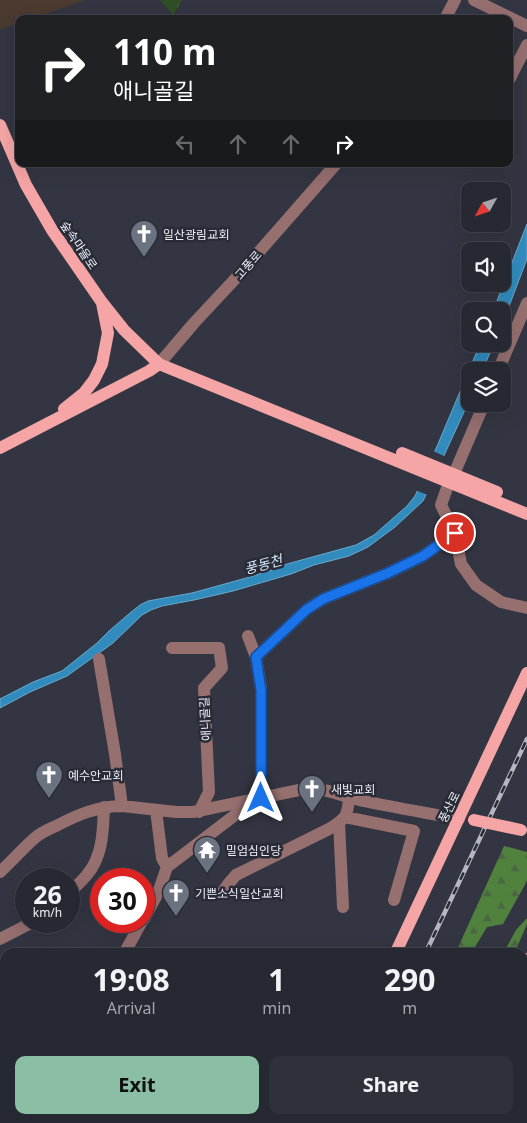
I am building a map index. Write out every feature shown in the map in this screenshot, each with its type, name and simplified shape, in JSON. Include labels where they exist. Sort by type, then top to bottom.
[{"type":"main road","name":"숲속마을로","points":[[0,125],[15,159]]},
{"type":"main road","name":"숲속마을로","points":[[19,167],[52,230],[101,300],[124,330],[159,364],[527,514]]},
{"type":"main road","points":[[38,429],[84,393],[94,380],[102,364],[108,333],[101,300]]},
{"type":"main road","points":[[0,448],[159,364]]},
{"type":"main road","points":[[303,423],[325,422],[527,504]]},
{"type":"main road","points":[[303,423],[316,434],[527,522]]},
{"type":"main road","name":"풍산로","points":[[398,948],[527,673]]},
{"type":"main road","points":[[459,819],[474,820],[524,831]]},
{"type":"street","points":[[447,15],[455,0]]},
{"type":"street","points":[[474,0],[505,15]]},
{"type":"street","points":[[513,19],[527,26]]},
{"type":"street","points":[[513,72],[527,44]]},
{"type":"street","name":"고풍로","points":[[159,364],[333,167]]},
{"type":"street","points":[[502,362],[527,303]]},
{"type":"street","points":[[451,473],[480,412]]},
{"type":"street","points":[[444,487],[441,505],[455,533],[461,564],[476,585],[501,602],[527,608]]},
{"type":"street","points":[[256,657],[306,610],[323,599],[388,573],[423,556],[455,533]]},
{"type":"street","points":[[248,636],[256,657],[261,690],[261,798]]},
{"type":"street","name":"애니골길","points":[[172,648],[219,648],[222,668],[204,688],[209,792],[199,812]]},
{"type":"street","points":[[99,658],[122,806]]},
{"type":"street","points":[[0,872],[40,834],[70,819],[104,807],[122,806],[199,812],[304,789],[316,789],[349,796],[366,802],[459,819]]},
{"type":"street","points":[[222,893],[236,875],[329,829],[342,819],[348,810],[349,796]]},
{"type":"street","points":[[155,898],[167,867],[239,812],[246,802]]},
{"type":"street","points":[[80,882],[86,876],[99,853],[104,807]]},
{"type":"street","points":[[156,810],[162,858],[167,867]]},
{"type":"street","points":[[342,819],[414,831],[394,900]]},
{"type":"street","points":[[342,819],[343,907]]},
{"type":"street","points":[[0,939],[15,931]]},
{"type":"street","points":[[127,948],[136,933]]},
{"type":"shaded area","points":[[0,0],[86,0],[43,15],[15,15],[15,24],[0,29]]},
{"type":"green space","points":[[160,0],[182,0],[173,15]]},
{"type":"green space","points":[[504,846],[527,852],[527,881],[503,924],[487,927],[474,948],[458,948]]},
{"type":"green space","points":[[527,918],[527,924],[517,948],[506,948],[516,930]]},
{"type":"water","points":[[527,224],[527,259],[511,302],[497,302],[500,292],[511,292],[511,265]]},
{"type":"water","points":[[477,352],[490,352],[486,362],[472,362]]},
{"type":"water","points":[[461,389],[461,412],[464,412],[423,501],[395,527],[368,547],[349,556],[233,591],[151,610],[142,615],[113,643],[67,676],[30,692],[0,708],[0,699],[33,682],[62,671],[130,613],[148,601],[192,593],[250,577],[287,564],[356,545],[374,535],[407,506],[415,496]]},
{"type":"pier","points":[[433,451],[446,457],[428,495],[415,490]]},
{"type":"railway","points":[[428,948],[527,739]]},
{"type":"place","name":"일산광림교회","points":[[144,258]]},
{"type":"place","name":"예수안교회","points":[[49,799]]},
{"type":"place","name":"새빛교회","points":[[312,813]]},
{"type":"place","name":"밀엄심인당","points":[[207,874]]},
{"type":"place","name":"기쁜소식일산교회","points":[[176,917]]},
{"type":"route","points":[[261,798],[261,690],[256,657],[306,610],[323,599],[388,573],[423,556],[455,533]]},
{"type":"water label","name":"풍동천","points":[[263,564]]}]
